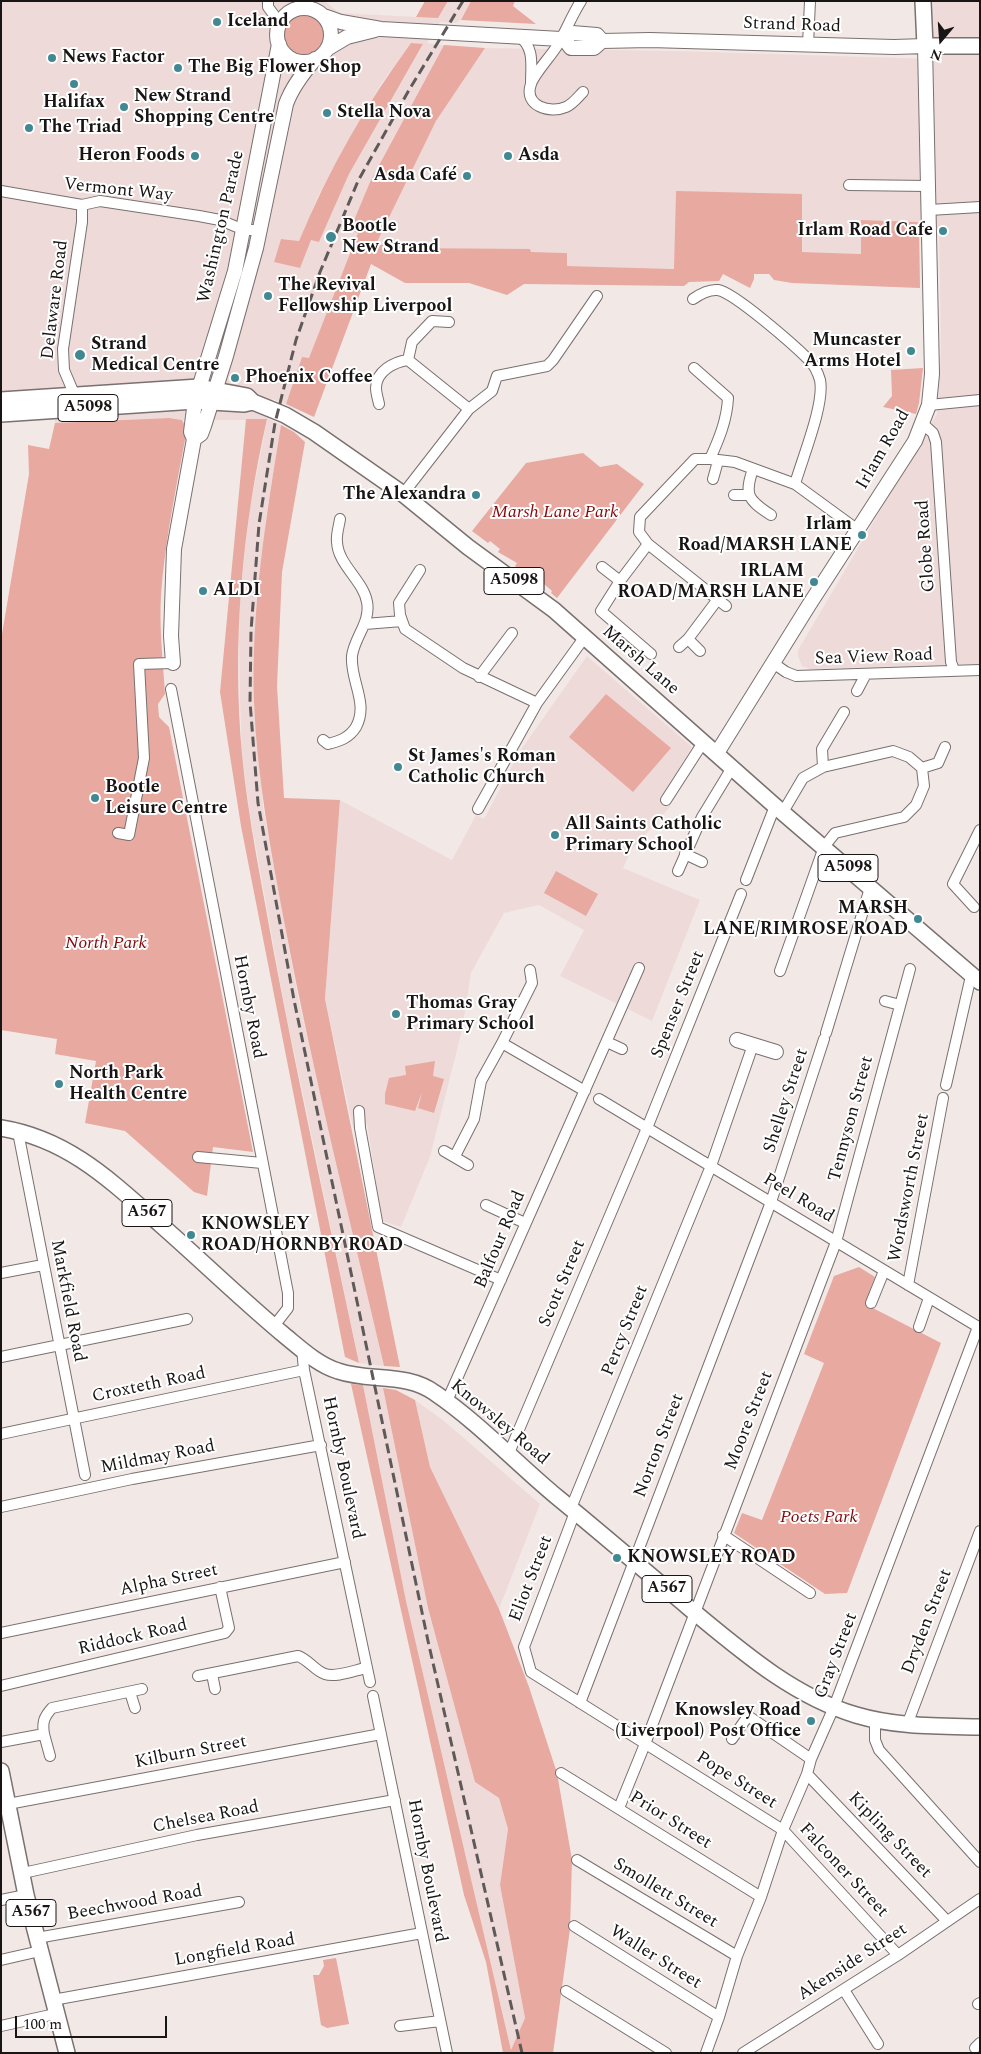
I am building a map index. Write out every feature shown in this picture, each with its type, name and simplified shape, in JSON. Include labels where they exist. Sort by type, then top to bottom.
[{"type":"main road","name":"Irlam Road","points":[[923,1],[925,46]]},
{"type":"main road","name":"Strand Road","points":[[925,46],[980,46]]},
{"type":"main road","name":"Marsh Lane","points":[[1,414],[197,394]]},
{"type":"main road","name":"Marsh Lane","points":[[1,400],[74,396],[213,395],[244,404],[253,402],[285,415],[314,432],[403,494],[468,547],[554,610],[733,766],[779,809],[976,979]]},
{"type":"main road","name":"Knowsley Road","points":[[1,1128],[59,1146],[98,1170],[274,1326],[325,1366],[340,1372],[414,1382],[447,1401],[573,1510],[771,1673],[834,1707],[875,1720],[907,1725],[980,1727]]},
{"type":"main road","name":"A567","points":[[1,1771],[8,1804],[7,1824],[23,1873],[26,1895],[66,2053]]},
{"type":"street","points":[[268,1],[268,7],[281,20]]},
{"type":"street","points":[[281,20],[305,4],[318,11],[324,16],[331,28],[328,48],[315,59],[308,61],[293,59],[284,52],[277,37],[281,20],[286,1]]},
{"type":"street","points":[[531,83],[562,39],[570,17],[581,1]]},
{"type":"street","points":[[808,45],[810,1]]},
{"type":"street","name":"Strand Road","points":[[324,16],[341,22],[381,29],[562,39],[571,48],[594,48],[602,41],[650,40],[894,47],[925,46]]},
{"type":"street","name":"Strand Road","points":[[328,48],[347,37],[381,29]]},
{"type":"street","points":[[518,36],[525,41],[530,50],[530,95],[534,103],[542,108],[553,110],[571,104],[583,92]]},
{"type":"street","name":"Washington Parade","points":[[279,44],[235,271],[197,394],[191,432],[194,439],[200,434],[238,314],[259,230],[286,104],[290,92],[315,59]]},
{"type":"street","name":"Irlam Road","points":[[717,753],[914,441],[930,405],[932,374],[925,46]]},
{"type":"street","points":[[849,185],[928,186]]},
{"type":"street","name":"Vermont Way","points":[[1,191],[82,205],[100,201],[220,220],[244,230],[259,230]]},
{"type":"street","name":"Delaware Road","points":[[74,396],[64,370],[63,350],[82,222],[82,205]]},
{"type":"street","points":[[929,210],[980,208]]},
{"type":"street","points":[[693,299],[704,292],[718,290],[764,321],[814,366],[820,380],[818,406],[795,484]]},
{"type":"street","points":[[403,494],[469,409],[492,391],[497,376],[547,366],[597,296]]},
{"type":"street","points":[[408,360],[412,342],[432,321],[449,322]]},
{"type":"street","points":[[379,404],[376,386],[382,373],[396,362],[408,360],[469,409]]},
{"type":"street","points":[[694,368],[728,398],[728,409],[714,460],[713,479]]},
{"type":"street","points":[[930,405],[980,400]]},
{"type":"street","name":"Globe Road","points":[[923,424],[933,433],[936,442],[951,662],[954,670]]},
{"type":"street","points":[[118,833],[129,835],[144,758],[139,664],[173,663],[171,636],[174,550],[194,439]]},
{"type":"street","points":[[679,646],[722,603],[648,544],[638,532],[640,517],[695,459],[735,462],[795,484],[858,530]]},
{"type":"street","points":[[753,469],[747,486],[748,495],[757,506],[771,515]]},
{"type":"street","points":[[734,495],[748,495]]},
{"type":"street","points":[[322,740],[328,744],[340,741],[352,733],[360,718],[361,705],[352,655],[368,614],[367,602],[363,591],[340,556],[337,542],[340,519]]},
{"type":"street","points":[[648,544],[620,581],[601,611],[651,654]]},
{"type":"street","points":[[602,567],[620,581]]},
{"type":"street","points":[[420,570],[399,603],[405,629],[479,677],[537,703]]},
{"type":"street","points":[[365,624],[402,621]]},
{"type":"street","points":[[479,677],[512,633]]},
{"type":"street","points":[[478,809],[537,703],[584,638]]},
{"type":"street","points":[[688,639],[700,651]]},
{"type":"street","name":"Sea View Road","points":[[773,663],[796,676],[980,670]]},
{"type":"street","points":[[857,691],[866,674]]},
{"type":"street","name":"Hornby Road","points":[[171,689],[288,1293],[288,1308],[274,1326]]},
{"type":"street","points":[[823,767],[822,749],[844,712]]},
{"type":"street","points":[[666,800],[704,741]]},
{"type":"street","points":[[922,768],[938,763],[945,747]]},
{"type":"street","points":[[746,880],[779,809],[803,778],[823,767],[893,752],[909,757],[922,768],[924,786],[916,805],[904,817],[834,833],[824,847],[780,971]]},
{"type":"street","points":[[678,871],[702,817],[733,766]]},
{"type":"street","points":[[974,907],[953,884],[980,830]]},
{"type":"street","points":[[685,854],[702,862]]},
{"type":"street","name":"Shelley Street","points":[[771,1202],[825,1036],[870,888]]},
{"type":"street","name":"Spenser Street","points":[[648,1128],[741,894]]},
{"type":"street","name":"Balfour Road","points":[[447,1401],[639,968]]},
{"type":"street","name":"Tennyson Street","points":[[836,1242],[910,969]]},
{"type":"street","points":[[455,1156],[474,1119],[481,1081],[532,982],[530,970]]},
{"type":"street","points":[[946,1085],[976,979]]},
{"type":"street","points":[[885,1001],[900,1005]]},
{"type":"street","points":[[737,1040],[776,1052]]},
{"type":"street","points":[[607,1042],[622,1049]]},
{"type":"street","points":[[502,1043],[585,1091]]},
{"type":"street","name":"Percy Street","points":[[573,1510],[711,1166],[752,1045]]},
{"type":"street","name":"Wordsworth Street","points":[[908,1285],[943,1098]]},
{"type":"street","name":"Peel Road","points":[[599,1099],[979,1327]]},
{"type":"street","points":[[359,1111],[360,1128],[378,1227],[501,1280]]},
{"type":"street","name":"Scott Street","points":[[508,1453],[648,1128]]},
{"type":"street","name":"Markfield Road","points":[[18,1132],[85,1475]]},
{"type":"street","points":[[444,1151],[468,1165]]},
{"type":"street","points":[[198,1158],[262,1163]]},
{"type":"street","name":"Norton Street","points":[[580,1703],[771,1202]]},
{"type":"street","points":[[486,1205],[525,1223]]},
{"type":"street","name":"Moore Street","points":[[619,1808],[646,1744],[723,1535],[836,1242]]},
{"type":"street","points":[[1,1273],[43,1265]]},
{"type":"street","points":[[871,1303],[884,1271]]},
{"type":"street","points":[[919,1327],[929,1298]]},
{"type":"street","points":[[1,1357],[187,1319]]},
{"type":"street","name":"Gray Street","points":[[706,2053],[783,1830],[834,1707],[979,1327]]},
{"type":"street","name":"Hornby Boulevard","points":[[302,1348],[304,1370],[370,1682]]},
{"type":"street","name":"Croxteth Road","points":[[1,1434],[304,1370]]},
{"type":"street","name":"Mildmay Road","points":[[1,1507],[132,1479],[321,1445]]},
{"type":"street","name":"Eliot Street","points":[[526,1660],[524,1646],[573,1510]]},
{"type":"street","name":"Dryden Street","points":[[907,1725],[980,1532]]},
{"type":"street","points":[[723,1535],[810,1594]]},
{"type":"street","name":"Alpha Street","points":[[1,1633],[345,1562]]},
{"type":"street","name":"Riddock Road","points":[[1,1686],[225,1633],[229,1628],[220,1587]]},
{"type":"street","points":[[198,1676],[298,1656],[306,1659],[325,1674],[332,1675],[366,1668]]},
{"type":"street","name":"Pope Street","points":[[526,1660],[531,1672],[783,1830]]},
{"type":"street","points":[[212,1674],[215,1689]]},
{"type":"street","points":[[50,1756],[42,1724],[44,1717],[52,1708],[142,1689]]},
{"type":"street","points":[[130,1692],[135,1708]]},
{"type":"street","name":"Hornby Boulevard","points":[[373,1696],[447,2053]]},
{"type":"street","points":[[732,1739],[748,1716],[811,1759]]},
{"type":"street","points":[[875,1720],[875,1740],[879,1750],[980,1862]]},
{"type":"street","points":[[1,1742],[44,1734]]},
{"type":"street","name":"Kilburn Street","points":[[8,1804],[381,1734]]},
{"type":"street","name":"Prior Street","points":[[561,1773],[761,1897]]},
{"type":"street","name":"Kipling Street","points":[[806,1774],[947,1920]]},
{"type":"street","name":"Chelsea Road","points":[[23,1873],[197,1835],[395,1800]]},
{"type":"street","name":"Falconer Street","points":[[783,1830],[898,1955]]},
{"type":"street","name":"Smollett Street","points":[[576,1860],[738,1956]]},
{"type":"street","points":[[1,1900],[26,1895]]},
{"type":"street","name":"Akenside Street","points":[[743,2053],[898,1955],[980,1899]]},
{"type":"street","name":"Beechwood Road","points":[[1,1960],[39,1944],[239,1902]]},
{"type":"street","name":"Waller Street","points":[[574,1926],[719,2017]]},
{"type":"street","name":"Longfield Road","points":[[1,2026],[54,2007],[422,1933]]},
{"type":"street","points":[[844,1990],[878,2044]]},
{"type":"street","points":[[566,1991],[666,2053]]},
{"type":"street","points":[[400,2026],[440,2021]]},
{"type":"shaded area","points":[[1,1],[325,1],[339,13],[438,18],[448,1],[471,1],[461,20],[456,23],[440,22],[427,43],[444,45],[370,182],[351,229],[358,233],[309,359],[302,357],[286,404],[272,399],[268,419],[281,425],[266,519],[255,647],[254,702],[263,807],[299,1002],[384,1366],[359,1363],[284,1004],[249,809],[242,753],[239,642],[240,598],[249,513],[267,420],[182,420],[169,418],[55,423],[54,406],[1,408]],"holes":[[[411,43],[423,45],[349,174],[319,242],[311,239],[274,262],[281,239],[299,241],[318,196],[381,84]]]},
{"type":"shaded area","points":[[933,1],[980,1],[980,664],[810,669],[802,666],[798,650],[937,414],[941,351],[939,233],[919,222],[861,220],[861,254],[802,252],[676,191],[675,269],[567,266],[567,253],[530,252],[530,250],[408,248],[375,244],[436,121],[485,48],[679,51],[934,59]]},
{"type":"shaded area","points":[[587,656],[692,747],[661,797],[671,806],[631,851],[623,868],[700,900],[652,1021],[560,976],[584,930],[539,905],[504,913],[471,973],[462,1030],[430,1157],[401,1227],[382,1221],[367,1123],[353,1128],[325,999],[340,800],[452,860],[476,815],[484,819],[520,751]]},
{"type":"shaded area","points":[[363,1385],[383,1388],[428,1608],[475,1782],[499,1798],[508,1829],[500,1885],[525,2018],[511,2050],[406,1601]]},
{"type":"shaded area","points":[[415,1400],[443,1420],[540,1504],[499,1609],[430,1467]]},
{"type":"green space","points":[[425,1],[448,1],[438,18],[416,17]]},
{"type":"green space","points":[[471,1],[515,1],[513,6],[536,24],[461,20]]},
{"type":"green space","points":[[304,14],[318,20],[324,34],[318,48],[304,54],[290,48],[284,34],[290,20]]},
{"type":"green space","points":[[411,43],[423,44],[349,174],[319,242],[311,240],[300,268],[274,262],[281,239],[299,241],[322,189],[363,114]]},
{"type":"green space","points":[[444,45],[485,48],[436,121],[376,244],[408,248],[530,249],[531,252],[567,253],[567,266],[674,269],[676,191],[802,194],[802,252],[861,254],[861,220],[919,222],[920,288],[792,283],[774,280],[769,274],[754,274],[750,288],[723,274],[719,281],[689,282],[684,286],[524,284],[507,295],[469,283],[405,283],[371,264],[314,417],[286,404],[302,357],[309,358],[358,233],[350,230],[370,182]]},
{"type":"green space","points":[[923,368],[916,414],[883,407],[892,396],[891,370]]},
{"type":"green space","name":"North Park","points":[[169,418],[182,420],[187,429],[165,553],[160,620],[165,694],[158,704],[159,717],[169,727],[253,1152],[213,1147],[207,1196],[194,1192],[125,1131],[85,1123],[96,1061],[55,1054],[57,1039],[1,1030],[1,640],[29,474],[28,445],[49,449],[55,423]]},
{"type":"green space","points":[[246,419],[267,419],[251,502],[241,585],[238,669],[242,754],[248,803],[273,948],[359,1363],[345,1357],[241,826],[220,692]]},
{"type":"green space","points":[[281,425],[294,432],[305,442],[282,572],[277,686],[284,798],[340,800],[325,999],[400,1367],[384,1366],[332,1147],[296,981],[261,787],[254,702],[255,632],[265,529]]},
{"type":"green space","name":"Marsh Lane Park","points":[[583,453],[600,467],[617,464],[644,484],[557,598],[544,584],[542,586],[526,571],[524,573],[515,566],[517,563],[498,552],[500,549],[490,541],[488,543],[472,531],[526,463]]},
{"type":"green space","points":[[606,694],[671,748],[633,792],[569,737]]},
{"type":"green space","points":[[556,871],[598,894],[586,916],[544,893]]},
{"type":"green space","points":[[435,1061],[433,1076],[444,1079],[434,1113],[418,1108],[422,1092],[415,1111],[385,1104],[385,1094],[389,1078],[406,1075],[405,1066]]},
{"type":"green space","name":"Poets Park","points":[[859,1267],[875,1277],[865,1304],[941,1343],[847,1593],[825,1594],[734,1533],[742,1513],[762,1520],[824,1363],[804,1354],[834,1276]]},
{"type":"green space","points":[[351,1384],[363,1385],[406,1601],[511,2050],[525,2018],[500,1885],[508,1829],[499,1798],[475,1782],[428,1608],[383,1388],[396,1390],[415,1400],[430,1467],[499,1609],[529,1687],[557,1773],[572,1860],[570,1929],[553,2053],[503,2053],[486,1962],[464,1895]]},
{"type":"green space","points":[[336,1958],[349,2024],[327,2028],[321,2025],[313,1975],[319,1975],[324,1966],[323,1960]]},
{"type":"railway","points":[[463,1],[409,90],[358,181],[320,272],[296,340],[275,423],[259,524],[251,631],[250,702],[258,803],[294,1000],[428,1641],[522,2053]]},
{"type":"place","name":"Iceland","points":[[217,22]]},
{"type":"place","name":"News Factor","points":[[52,58]]},
{"type":"place","name":"The Big Flower Shop","points":[[178,68]]},
{"type":"place","name":"Halifax","points":[[74,84]]},
{"type":"place","name":"New Strand Shopping Centre","points":[[124,107]]},
{"type":"place","name":"Stella Nova","points":[[327,113]]},
{"type":"place","name":"The Triad","points":[[29,128]]},
{"type":"place","name":"Heron Foods","points":[[195,156]]},
{"type":"place","name":"Asda","points":[[508,156]]},
{"type":"place","name":"Asda Café","points":[[467,176]]},
{"type":"place","name":"Irlam Road Cafe","points":[[943,231]]},
{"type":"place","name":"Bootle New Strand","points":[[331,237]]},
{"type":"place","name":"The Revival Fellowship Liverpool","points":[[268,296]]},
{"type":"place","name":"Muncaster Arms Hotel","points":[[911,351]]},
{"type":"place","name":"Strand Medical Centre","points":[[80,355]]},
{"type":"place","name":"Phoenix Coffee","points":[[235,378]]},
{"type":"place","name":"The Alexandra","points":[[476,495]]},
{"type":"place","name":"Irlam Road/MARSH LANE","points":[[862,535]]},
{"type":"place","name":"IRLAM ROAD/MARSH LANE","points":[[814,582]]},
{"type":"place","name":"ALDI","points":[[203,591]]},
{"type":"place","name":"St James's Roman Catholic Church","points":[[398,767]]},
{"type":"place","name":"Bootle Leisure Centre","points":[[95,798]]},
{"type":"place","name":"All Saints Catholic Primary School","points":[[555,835]]},
{"type":"place","name":"MARSH LANE/RIMROSE ROAD","points":[[918,919]]},
{"type":"place","name":"Thomas Gray Primary School","points":[[396,1014]]},
{"type":"place","name":"North Park Health Centre","points":[[59,1084]]},
{"type":"place","name":"KNOWSLEY ROAD/HORNBY ROAD","points":[[191,1235]]},
{"type":"place","name":"KNOWSLEY ROAD","points":[[617,1558]]},
{"type":"place","name":"Knowsley Road (Liverpool) Post Office","points":[[811,1721]]}]
